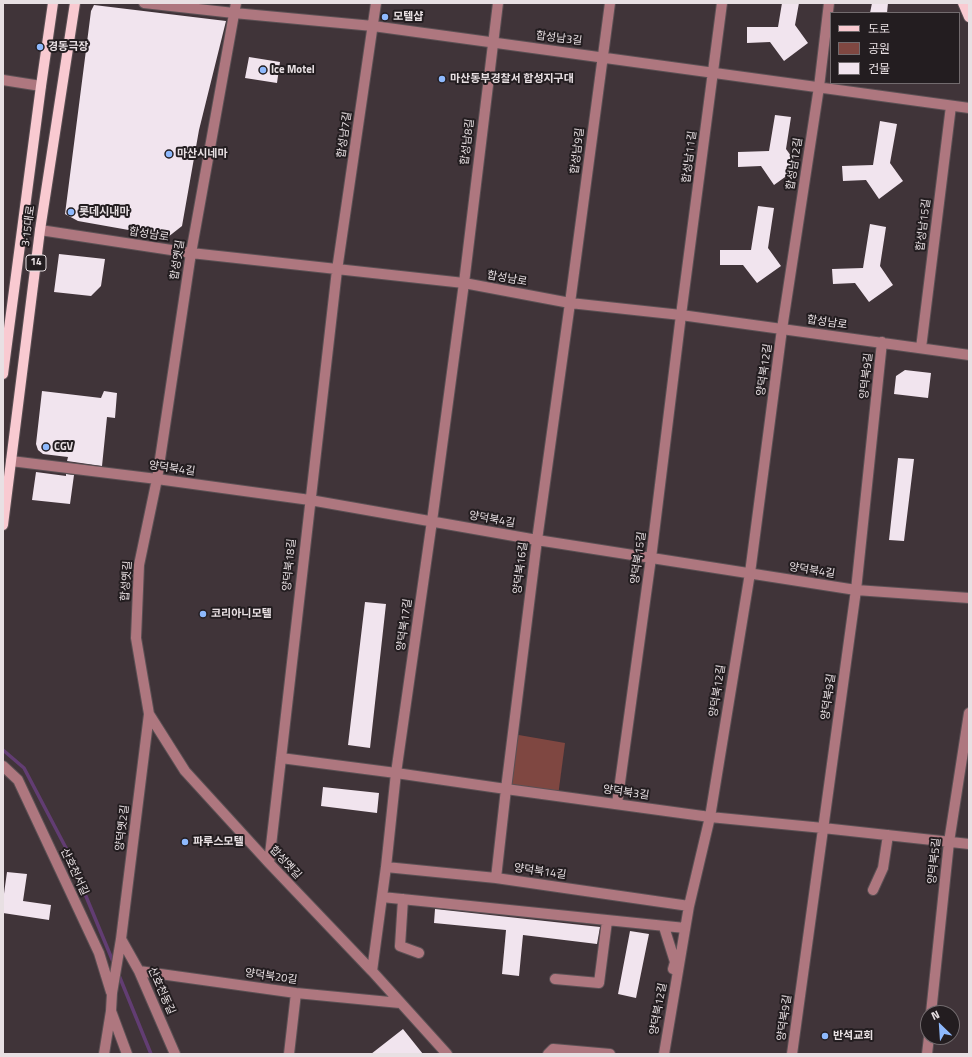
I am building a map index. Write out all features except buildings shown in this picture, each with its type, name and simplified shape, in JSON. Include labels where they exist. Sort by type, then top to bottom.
[{"type":"main road","name":"3·15대로","points":[[3,374],[7,306],[53,3]]},
{"type":"main road","name":"3·15대로","points":[[3,525],[40,230],[75,3]]},
{"type":"main road","points":[[963,3],[969,17]]},
{"type":"street","name":"합성남3길","points":[[144,3],[235,8],[969,108]]},
{"type":"street","name":"합성남7길","points":[[337,270],[376,3]]},
{"type":"street","name":"합성남8길","points":[[464,283],[498,3]]},
{"type":"street","name":"합성남9길","points":[[570,303],[610,3]]},
{"type":"street","name":"합성남11길","points":[[681,315],[722,3]]},
{"type":"street","name":"합성남12길","points":[[782,329],[819,87],[829,3]]},
{"type":"street","name":"합성옛길","points":[[235,8],[191,253],[157,478],[139,565],[136,638],[149,714],[185,771],[269,863],[372,971],[447,1054]]},
{"type":"street","points":[[3,80],[41,86]]},
{"type":"street","name":"합성남15길","points":[[921,348],[951,106]]},
{"type":"street","name":"합성남로","points":[[40,230],[191,253],[464,283],[570,303],[681,315],[969,355]]},
{"type":"street","name":"양덕북18길","points":[[269,863],[337,270]]},
{"type":"street","name":"양덕북17길","points":[[372,971],[386,867],[396,773],[464,283]]},
{"type":"street","name":"양덕북16길","points":[[496,878],[537,540],[570,303]]},
{"type":"street","name":"양덕북15길","points":[[617,804],[651,558],[681,315]]},
{"type":"street","name":"양덕북12길","points":[[664,1054],[689,906],[710,817],[750,574],[782,329]]},
{"type":"street","name":"양덕북9길","points":[[792,1054],[856,590],[882,342]]},
{"type":"street","name":"양덕북4길","points":[[11,461],[157,478],[310,500],[537,540],[856,590],[969,598]]},
{"type":"street","name":"양덕북5길","points":[[932,1005],[949,842],[969,713]]},
{"type":"street","name":"양덕옛2길","points":[[112,994],[149,714]]},
{"type":"street","name":"양덕북3길","points":[[281,758],[710,817],[969,844]]},
{"type":"street","name":"산호천서길","points":[[3,766],[18,780],[99,953],[112,994]]},
{"type":"street","points":[[873,890],[883,868],[888,835]]},
{"type":"street","name":"양덕북14길","points":[[386,867],[496,878],[689,906]]},
{"type":"street","points":[[382,897],[685,928]]},
{"type":"street","points":[[403,899],[400,946],[419,953]]},
{"type":"street","points":[[555,979],[599,983],[607,921]]},
{"type":"street","points":[[664,927],[675,962],[665,1007]]},
{"type":"street","name":"산호천동길","points":[[120,942],[139,971],[175,1054]]},
{"type":"street","name":"양덕북20길","points":[[139,971],[296,993],[400,1003]]},
{"type":"street","points":[[289,1054],[296,993]]},
{"type":"street","points":[[104,1054],[111,1011],[112,994]]},
{"type":"street","points":[[111,1011],[127,1054]]},
{"type":"street","points":[[548,1054],[553,1049],[610,1054]]},
{"type":"green space","points":[[513,734],[565,743],[558,796],[506,789]]},
{"type":"waterway","points":[[3,750],[24,768],[66,848],[114,964]]},
{"type":"waterway","points":[[118,973],[151,1054]]},
{"type":"place","name":"모텔샵","points":[[385,17]]},
{"type":"place","name":"경동극장","points":[[40,47]]},
{"type":"place","name":"Ice Motel","points":[[263,70]]},
{"type":"place","name":"마산동부경찰서 합성지구대","points":[[442,79]]},
{"type":"place","name":"마산시네마","points":[[169,154]]},
{"type":"place","name":"롯데시내마","points":[[71,212]]},
{"type":"place","name":"CGV","points":[[46,447]]},
{"type":"place","name":"코리아니모텔","points":[[203,614]]},
{"type":"place","name":"파루스모텔","points":[[185,842]]},
{"type":"place","name":"반석교회","points":[[825,1036]]}]
